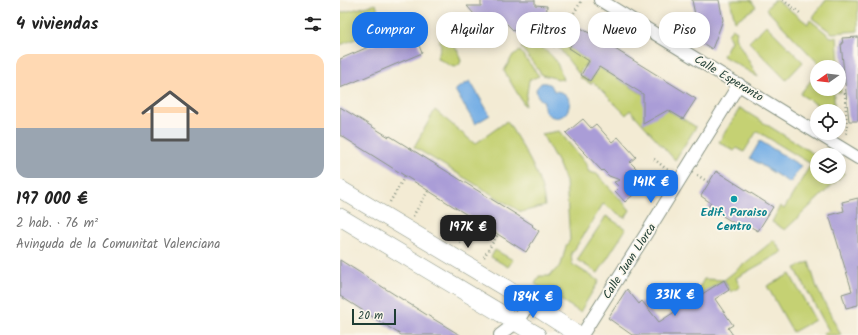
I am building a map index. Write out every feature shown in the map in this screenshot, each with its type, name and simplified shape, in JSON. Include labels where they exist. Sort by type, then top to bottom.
[{"type":"main road","points":[[340,190],[452,256],[578,335]]},
{"type":"main road","points":[[340,217],[537,335]]},
{"type":"street","name":"Calle Esperanto","points":[[600,0],[810,129]]},
{"type":"street","name":"Calle Juan Llorca","points":[[582,335],[739,84]]},
{"type":"street","name":"Calle Esperanto","points":[[829,140],[858,158]]},
{"type":"street","points":[[500,335],[516,322],[529,303]]},
{"type":"path","points":[[575,12],[582,0]]},
{"type":"path","points":[[783,0],[800,13]]},
{"type":"path","points":[[839,146],[847,132],[845,96]]},
{"type":"path","points":[[654,159],[679,181]]},
{"type":"path","points":[[382,215],[405,176]]},
{"type":"path","points":[[405,228],[428,191]]},
{"type":"path","points":[[452,256],[474,219]]},
{"type":"path","points":[[476,271],[498,234]]},
{"type":"green space","points":[[730,0],[751,0],[756,7],[735,21]]},
{"type":"green space","points":[[774,0],[777,0],[808,24],[810,20],[831,37],[837,37],[839,60],[815,60],[766,9]]},
{"type":"green space","points":[[826,0],[858,1],[858,31],[832,33],[812,18]]},
{"type":"green space","points":[[376,4],[378,12],[352,12],[352,40],[340,45],[340,13]]},
{"type":"green space","points":[[766,25],[803,62],[786,80],[749,42]]},
{"type":"green space","points":[[732,28],[737,31],[735,37],[758,77],[723,56],[731,41],[728,35]]},
{"type":"green space","points":[[441,48],[455,48],[461,61],[459,65],[455,67],[437,58]]},
{"type":"green space","points":[[522,48],[541,48],[549,53],[556,61],[563,80],[542,75]]},
{"type":"green space","points":[[559,48],[569,48],[588,60],[579,74]]},
{"type":"green space","points":[[520,51],[539,76],[529,80],[525,106],[504,71],[513,55]]},
{"type":"green space","points":[[589,61],[696,127],[675,160],[630,110],[626,115],[593,82],[591,84],[579,77],[581,75],[590,81],[595,74],[585,67]]},
{"type":"green space","points":[[810,82],[810,96],[834,96],[834,104],[816,104],[800,94]]},
{"type":"green space","points":[[740,108],[810,152],[810,163],[757,131],[744,152],[737,148],[734,151],[719,142]]},
{"type":"green space","points":[[435,110],[475,144],[507,121],[536,173],[540,183],[545,206],[521,212],[414,147]]},
{"type":"green space","points":[[559,131],[586,164],[589,172],[597,174],[630,210],[625,218],[603,204],[573,252],[571,252],[572,264],[599,281],[580,312],[535,284],[539,276],[549,276],[561,265],[566,246],[570,240],[566,182],[559,165],[542,134]]},
{"type":"green space","points":[[810,166],[810,184],[833,184],[785,230],[772,222],[780,206],[784,209]]},
{"type":"green space","points":[[606,216],[626,229],[598,273],[577,260]]},
{"type":"green space","points":[[774,240],[782,252],[736,278],[740,287],[731,292],[724,280]]},
{"type":"green space","points":[[495,250],[513,260],[508,267],[491,257]]},
{"type":"green space","points":[[809,262],[817,288],[841,335],[824,335],[823,333],[829,331],[795,268]]},
{"type":"green space","points":[[790,274],[815,320],[793,332],[767,286]]},
{"type":"green space","points":[[704,279],[724,280],[700,295],[696,293]]},
{"type":"water","points":[[470,81],[490,115],[475,124],[455,90]]},
{"type":"water","points":[[541,83],[549,84],[554,91],[563,93],[568,97],[569,108],[566,113],[556,117],[549,115],[545,111],[544,101],[537,95],[536,89]]},
{"type":"water","points":[[760,141],[801,166],[790,183],[750,158]]},
{"type":"building","points":[[481,0],[535,0],[535,5],[547,6],[547,12],[516,12],[516,33],[508,25],[508,12],[472,12],[467,6],[481,6]]},
{"type":"building","points":[[692,0],[719,0],[723,20],[712,49],[710,48],[710,12],[694,12]]},
{"type":"building","points":[[581,28],[588,32],[588,48],[613,48],[696,99],[683,119],[668,110],[643,124],[643,94],[599,67],[590,81],[581,75],[589,61],[569,48],[580,48]]},
{"type":"building","points":[[858,37],[858,121],[849,121],[846,92],[846,60],[843,60],[842,38]]},
{"type":"building","points":[[366,48],[420,48],[422,53],[340,88],[340,59]]},
{"type":"building","points":[[340,107],[389,137],[390,136],[533,225],[532,226],[539,231],[526,252],[340,135]]},
{"type":"building","points":[[583,119],[591,128],[596,124],[612,142],[618,137],[636,157],[630,162],[637,169],[632,174],[647,190],[641,188],[625,202],[615,191],[619,187],[614,182],[620,180],[609,176],[603,170],[602,171],[566,133]]},
{"type":"building","name":"Edif. Paraiso Centro","points":[[716,171],[773,207],[758,231],[746,224],[744,229],[708,207],[711,203],[701,196]]},
{"type":"building","points":[[858,198],[858,305],[846,308],[842,294],[852,291],[829,215],[844,211],[842,202]]},
{"type":"building","points":[[340,260],[460,335],[401,335],[340,296]]},
{"type":"building","points":[[724,280],[729,290],[715,299],[733,325],[728,328],[733,335],[632,335],[608,318],[627,289],[639,304],[642,301],[659,322]]},
{"type":"place","name":"Edif. Paraiso Centro","points":[[734,199]]}]
